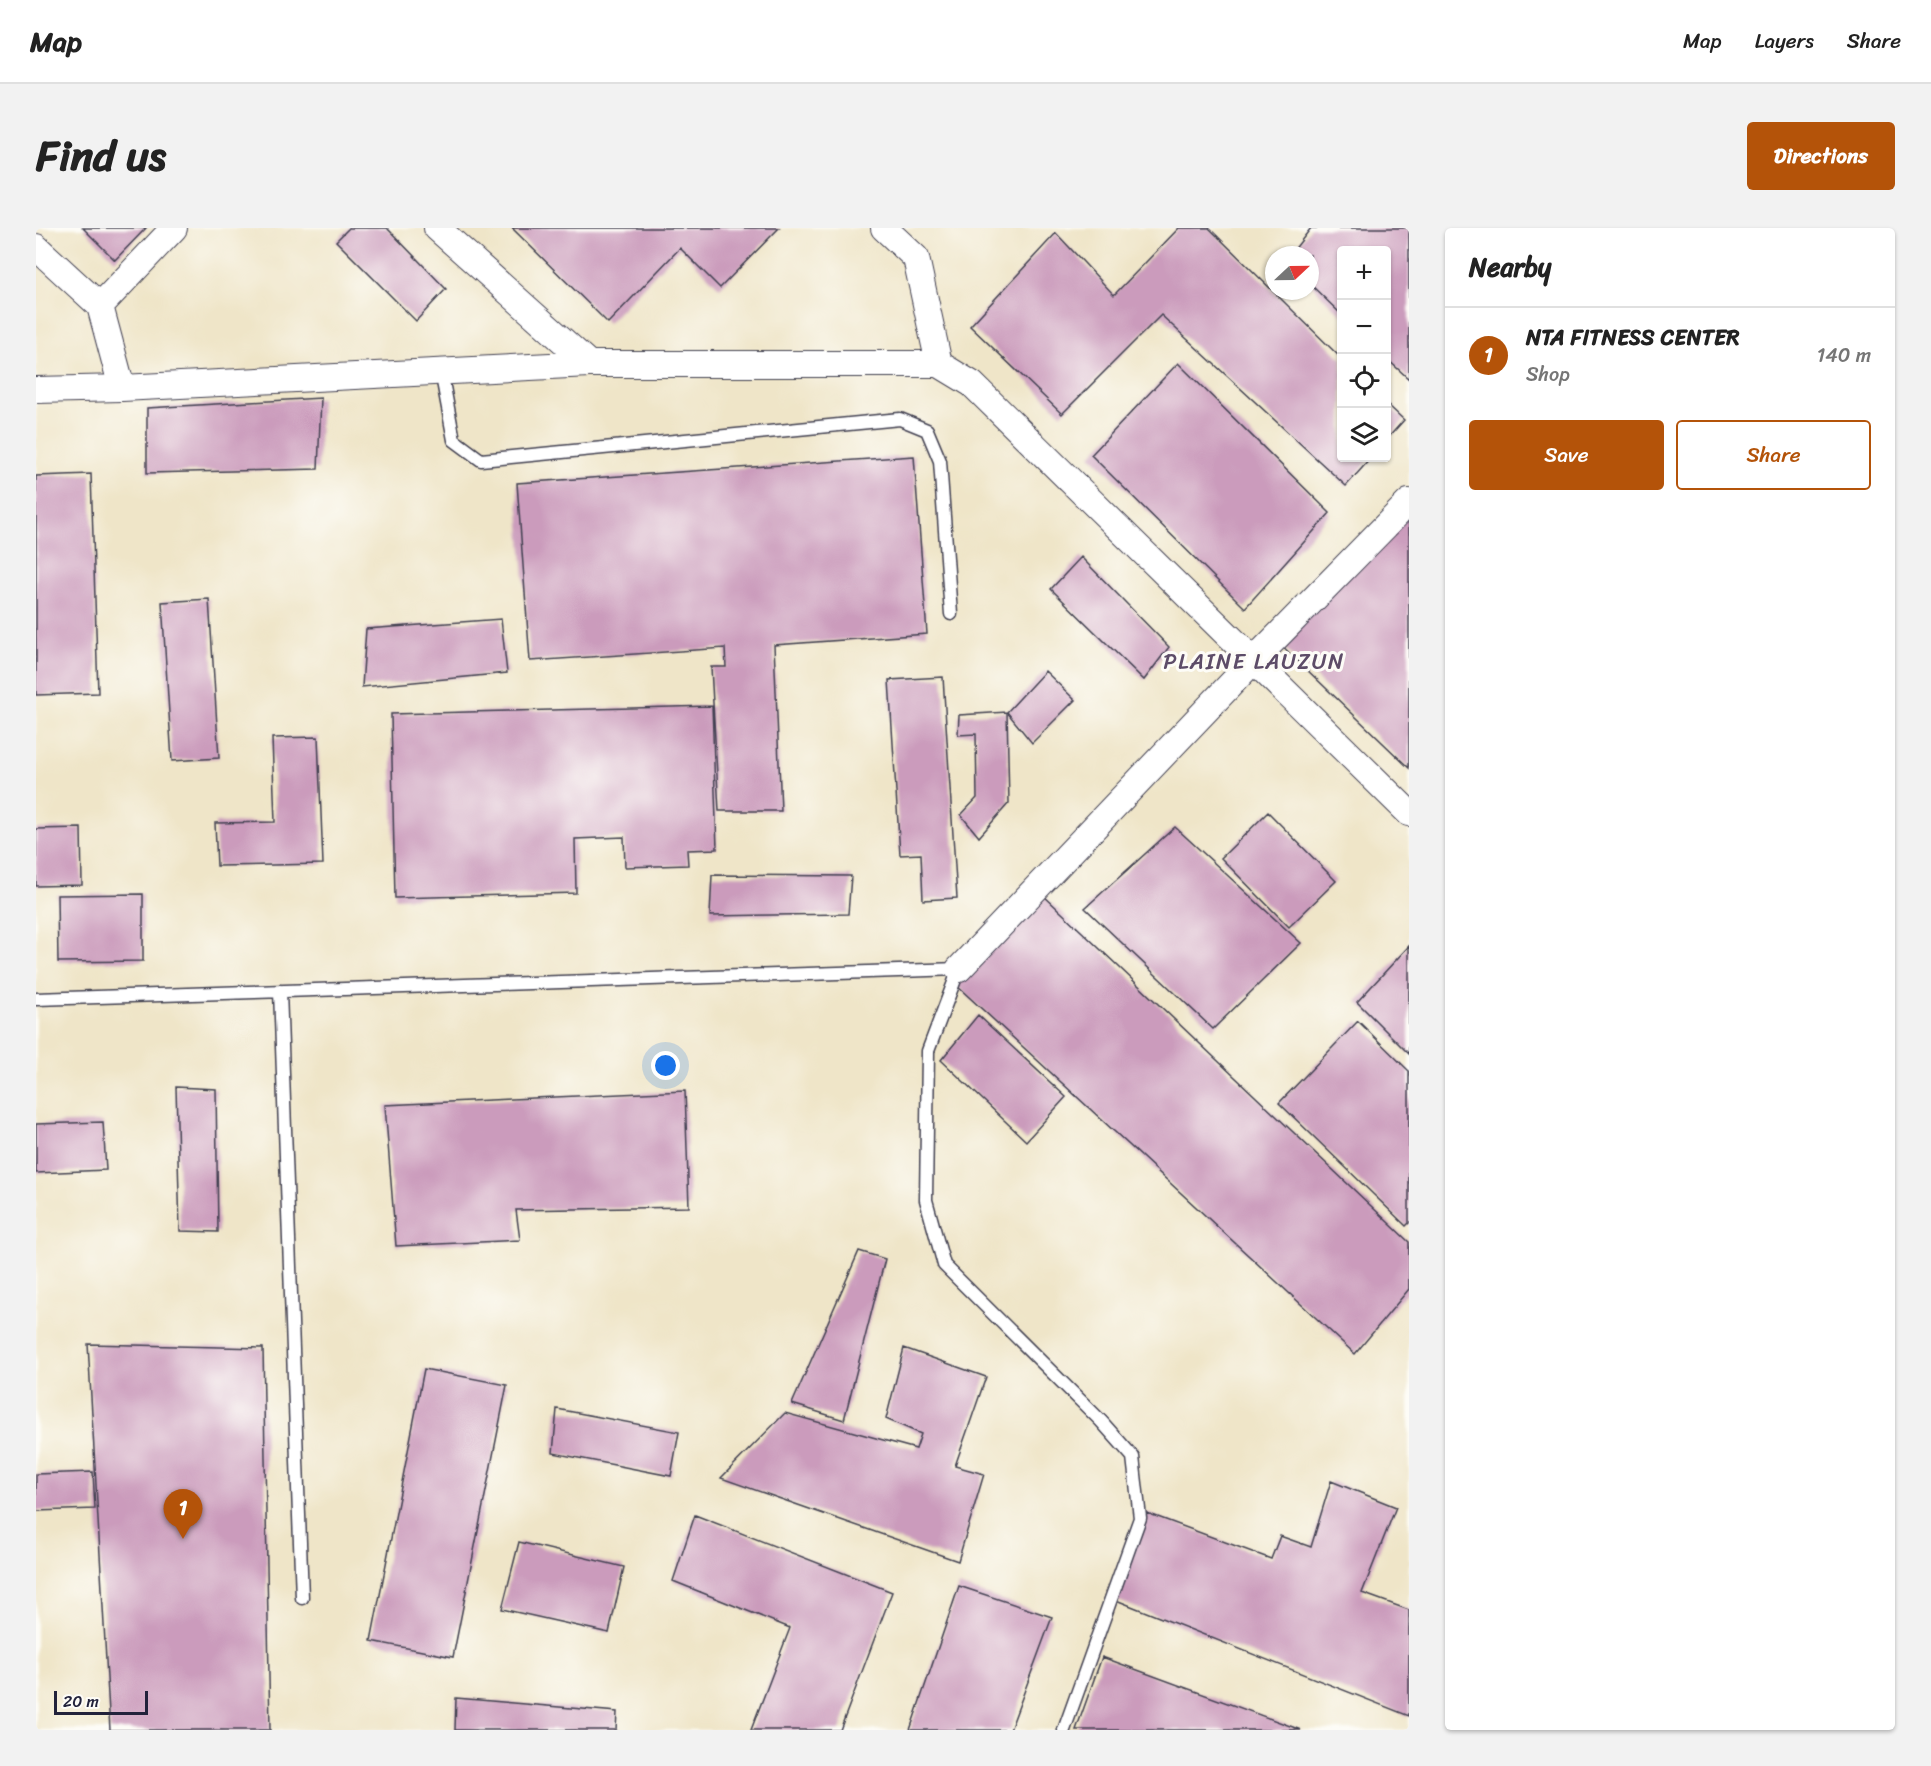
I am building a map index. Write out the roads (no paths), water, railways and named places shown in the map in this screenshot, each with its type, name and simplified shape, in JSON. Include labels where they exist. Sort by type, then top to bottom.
[{"type":"street","points":[[100,306],[174,228]]},
{"type":"street","points":[[437,228],[589,364]]},
{"type":"street","points":[[884,228],[915,258],[939,364]]},
{"type":"street","points":[[36,247],[100,306],[122,388]]},
{"type":"street","points":[[36,390],[122,388],[589,364],[939,364],[972,384],[1409,813]]},
{"type":"street","points":[[958,969],[1409,502]]},
{"type":"lane","points":[[441,371],[454,440],[481,460],[900,419],[927,430],[940,461],[951,614]]},
{"type":"lane","points":[[36,999],[958,969],[928,1051],[926,1200],[944,1265],[1101,1421],[1133,1457],[1140,1518],[1064,1730]]},
{"type":"lane","points":[[280,991],[302,1598]]},
{"type":"place","name":"NTA FITNESS CENTER","points":[[183,1539]]},
{"type":"district","name":"PLAINE LAUZUN","points":[[1254,661]]}]
